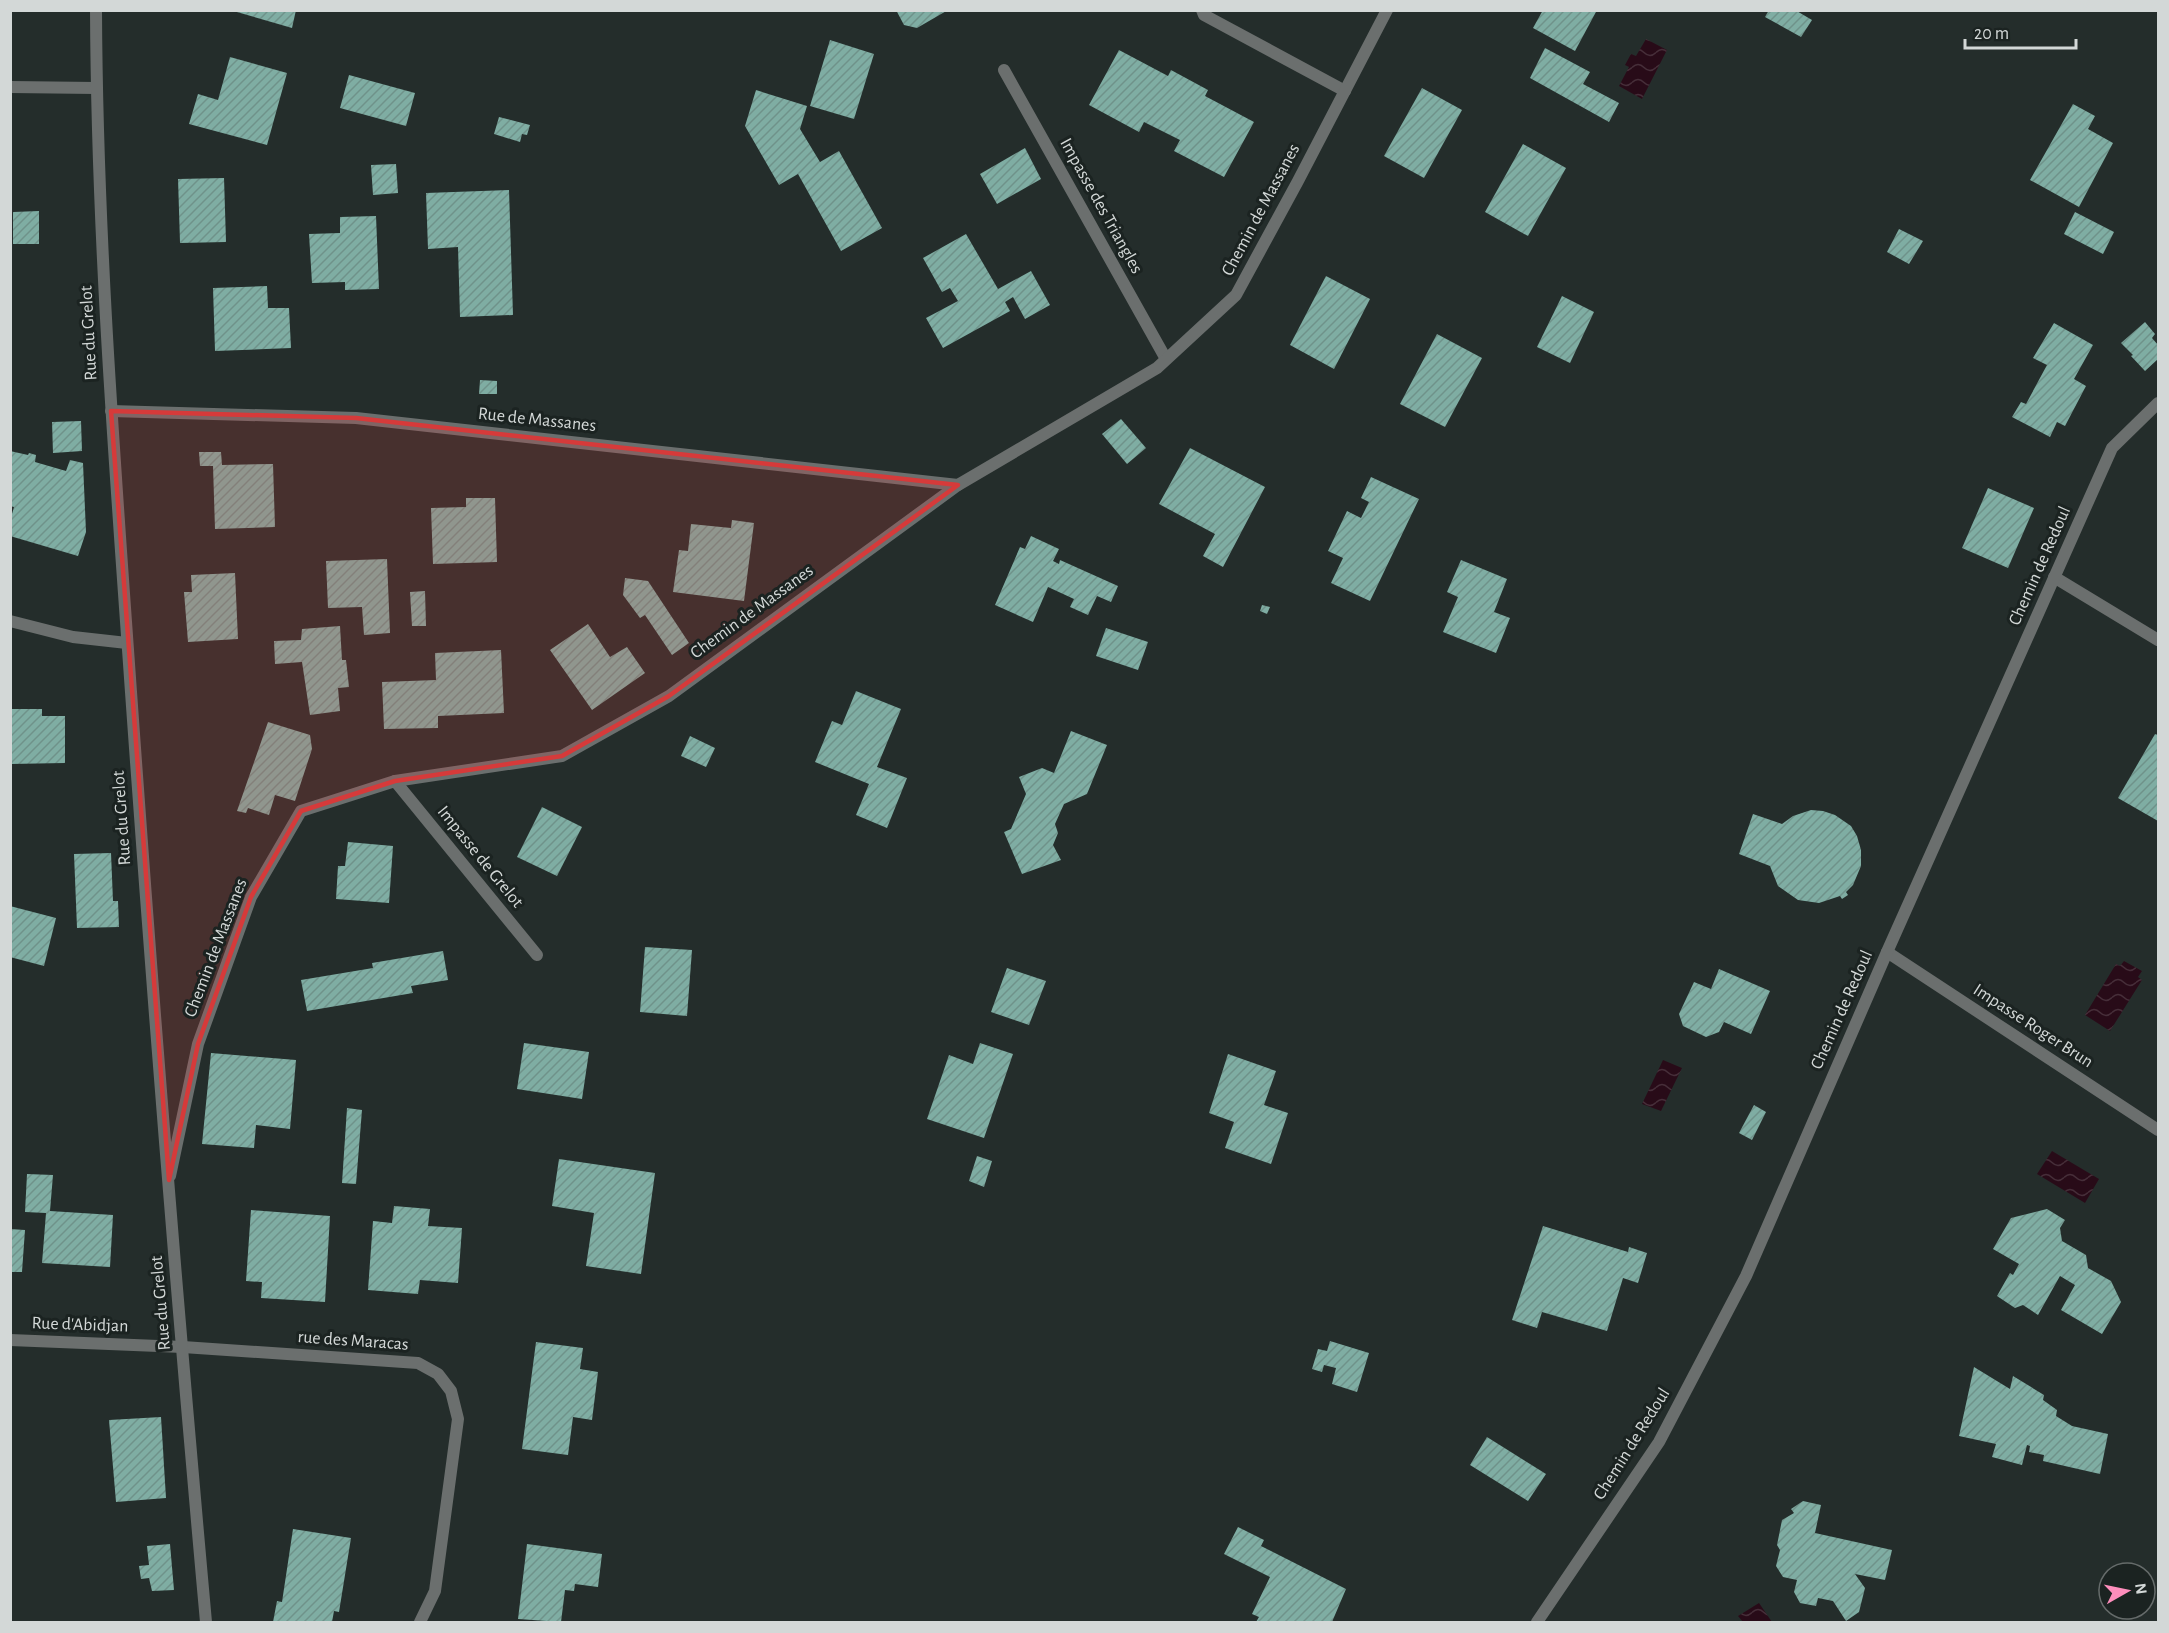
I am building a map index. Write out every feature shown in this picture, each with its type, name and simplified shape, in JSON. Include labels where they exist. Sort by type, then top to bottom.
[{"type":"street","name":"Rue du Grelot","points":[[96,10],[96,88],[111,411],[169,1180],[206,1623]]},
{"type":"street","points":[[1202,10],[1204,15],[1345,91]]},
{"type":"street","name":"Chemin de Massanes","points":[[169,1180],[198,1044],[251,897],[301,811],[395,781],[562,756],[669,696],[958,485],[1147,374],[1166,360],[1236,295],[1387,10]]},
{"type":"street","name":"Impasse des Triangles","points":[[1004,70],[1166,360]]},
{"type":"street","points":[[10,87],[96,88]]},
{"type":"street","name":"Chemin de Redoul","points":[[1537,1623],[1659,1442],[1746,1276],[1887,952],[2112,448],[2158,403]]},
{"type":"street","name":"Rue de Massanes","points":[[111,411],[356,418],[958,485]]},
{"type":"street","points":[[2054,578],[2158,640]]},
{"type":"street","points":[[10,621],[73,637],[127,643]]},
{"type":"street","name":"Impasse de Grelot","points":[[395,781],[537,955]]},
{"type":"street","name":"Impasse Roger Brun","points":[[1887,952],[2158,1130]]},
{"type":"street","name":"Rue d'Abidjan","points":[[10,1340],[183,1347]]},
{"type":"street","name":"rue des Maracas","points":[[183,1347],[418,1363],[438,1374],[451,1391],[458,1419],[435,1591],[420,1623]]},
{"type":"highlighted area","points":[[111,411],[356,418],[958,485],[669,696],[562,756],[395,781],[301,811],[251,897],[198,1044],[169,1180]]},
{"type":"water","points":[[1646,39],[1667,50],[1642,99],[1619,86],[1629,67],[1625,65],[1631,54],[1636,56]]},
{"type":"water","points":[[2124,961],[2142,971],[2138,977],[2142,980],[2110,1031],[2085,1015],[2116,964],[2120,966]]},
{"type":"water","points":[[1663,1060],[1682,1068],[1661,1111],[1642,1104]]},
{"type":"water","points":[[2052,1151],[2099,1179],[2085,1203],[2037,1174]]},
{"type":"water","points":[[1759,1603],[1772,1622],[1743,1622],[1738,1616]]},
{"type":"building","points":[[230,10],[296,10],[292,28]]},
{"type":"building","points":[[896,10],[948,10],[917,28],[904,25]]},
{"type":"building","points":[[1543,10],[1597,10],[1575,51],[1533,28]]},
{"type":"building","points":[[1769,10],[1795,10],[1812,20],[1801,37],[1765,17]]},
{"type":"building","points":[[830,40],[874,54],[854,119],[810,106]]},
{"type":"building","points":[[1545,48],[1590,72],[1583,84],[1619,103],[1609,122],[1530,78]]},
{"type":"building","points":[[1119,50],[1168,76],[1171,70],[1208,90],[1205,96],[1254,122],[1224,177],[1174,151],[1180,140],[1144,122],[1139,132],[1089,105]]},
{"type":"building","points":[[230,57],[287,73],[267,145],[189,124],[198,94],[218,100]]},
{"type":"building","points":[[349,75],[415,93],[406,126],[340,108]]},
{"type":"building","points":[[1422,88],[1462,110],[1424,178],[1384,156]]},
{"type":"building","points":[[756,90],[807,106],[800,129],[820,162],[839,151],[882,228],[841,251],[798,174],[779,185],[745,126]]},
{"type":"building","points":[[2073,104],[2095,116],[2088,129],[2113,143],[2079,207],[2030,180]]},
{"type":"building","points":[[499,117],[530,125],[527,135],[522,134],[520,142],[494,134]]},
{"type":"building","points":[[1523,144],[1566,168],[1528,236],[1485,212]]},
{"type":"building","points":[[1025,148],[1041,179],[997,204],[980,174]]},
{"type":"building","points":[[396,164],[398,193],[373,195],[371,165]]},
{"type":"building","points":[[224,178],[226,242],[180,243],[178,179]]},
{"type":"building","points":[[509,190],[513,315],[460,317],[458,247],[428,249],[426,193]]},
{"type":"building","points":[[39,211],[39,244],[13,244],[13,212]]},
{"type":"building","points":[[2075,212],[2114,232],[2103,254],[2064,234]]},
{"type":"building","points":[[376,216],[379,289],[345,290],[345,282],[312,283],[309,234],[340,233],[340,217]]},
{"type":"building","points":[[1899,229],[1923,241],[1909,264],[1887,252]]},
{"type":"building","points":[[966,234],[998,289],[1031,271],[1050,305],[1025,319],[1013,297],[1005,302],[1010,311],[943,348],[926,318],[958,301],[950,288],[942,292],[923,258]]},
{"type":"building","points":[[1326,276],[1370,299],[1334,369],[1290,345]]},
{"type":"building","points":[[267,286],[268,308],[289,308],[291,348],[215,351],[213,288]]},
{"type":"building","points":[[1562,296],[1594,312],[1570,363],[1537,347]]},
{"type":"building","points":[[2145,322],[2155,334],[2152,338],[2158,345],[2158,359],[2145,371],[2121,343]]},
{"type":"building","points":[[2054,323],[2093,345],[2074,379],[2086,386],[2065,426],[2057,422],[2050,437],[2012,417],[2021,402],[2026,404],[2047,365],[2033,358]]},
{"type":"building","points":[[1437,334],[1482,358],[1445,427],[1400,404]]},
{"type":"building","points":[[480,380],[497,381],[497,394],[479,394]]},
{"type":"building","points":[[1121,419],[1146,448],[1127,464],[1102,434]]},
{"type":"building","points":[[81,421],[82,451],[53,453],[52,422]]},
{"type":"building","points":[[1190,448],[1265,487],[1223,567],[1203,556],[1215,534],[1159,504]]},
{"type":"building","points":[[10,451],[36,455],[35,462],[66,471],[70,460],[83,463],[86,532],[78,556],[10,536],[10,521],[14,507],[10,506]]},
{"type":"building","points":[[199,452],[221,452],[222,465],[273,464],[275,527],[215,529],[213,466],[200,466]]},
{"type":"building","points":[[1371,477],[1419,499],[1370,601],[1331,583],[1343,558],[1328,551],[1347,511],[1361,518],[1369,502],[1361,498]]},
{"type":"building","points":[[1988,488],[2034,508],[2008,568],[1962,548]]},
{"type":"building","points":[[466,498],[495,498],[497,562],[433,564],[431,508],[466,507]]},
{"type":"building","points":[[732,520],[754,523],[744,601],[673,592],[679,550],[688,551],[691,524],[731,528]]},
{"type":"building","points":[[1031,536],[1059,549],[1053,561],[1059,564],[1060,560],[1118,586],[1111,602],[1097,596],[1088,615],[1070,607],[1074,599],[1048,587],[1033,622],[995,605],[1020,547],[1025,549]]},
{"type":"building","points":[[387,559],[390,633],[364,635],[362,607],[328,608],[326,561]]},
{"type":"building","points":[[1461,560],[1507,579],[1494,612],[1510,618],[1496,653],[1443,632],[1458,597],[1447,592]]},
{"type":"building","points":[[235,573],[238,639],[188,642],[184,592],[192,592],[191,575]]},
{"type":"building","points":[[625,578],[648,581],[689,643],[672,655],[645,615],[640,618],[623,595]]},
{"type":"building","points":[[425,591],[426,626],[412,626],[410,592]]},
{"type":"building","points":[[1262,605],[1270,607],[1267,614],[1260,611]]},
{"type":"building","points":[[588,624],[610,657],[627,647],[645,673],[592,710],[550,650]]},
{"type":"building","points":[[340,626],[342,660],[346,660],[349,687],[338,688],[340,711],[310,715],[302,662],[275,664],[274,641],[301,640],[302,629]]},
{"type":"building","points":[[1106,628],[1148,642],[1138,670],[1096,656]]},
{"type":"building","points":[[501,650],[504,713],[438,716],[438,728],[384,729],[382,682],[436,680],[435,653]]},
{"type":"building","points":[[856,691],[901,709],[877,767],[907,778],[887,828],[856,815],[869,784],[815,762],[832,721],[842,725]]},
{"type":"building","points":[[10,709],[42,709],[42,716],[65,716],[65,763],[10,764]]},
{"type":"building","points":[[268,722],[310,735],[312,749],[295,801],[275,795],[269,815],[248,808],[246,813],[237,811]]},
{"type":"building","points":[[1071,731],[1107,745],[1087,794],[1064,804],[1055,824],[1058,833],[1053,845],[1061,860],[1022,874],[1004,832],[1011,829],[1026,794],[1019,777],[1042,768],[1054,773]]},
{"type":"building","points":[[2155,734],[2158,735],[2158,821],[2118,798]]},
{"type":"building","points":[[690,736],[715,748],[706,767],[681,756]]},
{"type":"building","points":[[542,807],[582,827],[557,876],[517,857]]},
{"type":"building","points":[[1811,810],[1835,815],[1851,826],[1857,836],[1861,850],[1861,866],[1853,885],[1846,892],[1848,895],[1842,899],[1840,896],[1819,903],[1798,900],[1778,886],[1770,866],[1739,854],[1753,814],[1782,824],[1793,816]]},
{"type":"building","points":[[348,842],[393,846],[389,903],[336,899],[338,866],[345,866]]},
{"type":"building","points":[[111,853],[113,901],[118,901],[119,927],[77,928],[74,854]]},
{"type":"building","points":[[10,906],[56,918],[44,966],[10,957]]},
{"type":"building","points":[[645,947],[692,950],[687,1016],[640,1012]]},
{"type":"building","points":[[443,951],[448,980],[411,986],[413,993],[307,1011],[301,980],[373,968],[372,963]]},
{"type":"building","points":[[1007,968],[1046,981],[1029,1025],[991,1012]]},
{"type":"building","points":[[1719,969],[1770,991],[1751,1034],[1724,1022],[1719,1032],[1706,1037],[1683,1026],[1679,1014],[1694,982],[1711,989]]},
{"type":"building","points":[[524,1043],[589,1052],[582,1099],[517,1089]]},
{"type":"building","points":[[980,1043],[1013,1054],[984,1138],[927,1119],[949,1055],[973,1064]]},
{"type":"building","points":[[211,1053],[296,1060],[290,1129],[256,1125],[254,1148],[202,1144]]},
{"type":"building","points":[[1228,1054],[1276,1071],[1264,1105],[1288,1113],[1271,1164],[1225,1148],[1234,1122],[1209,1113]]},
{"type":"building","points":[[1754,1105],[1766,1112],[1752,1140],[1739,1133]]},
{"type":"building","points":[[347,1108],[362,1110],[356,1184],[342,1183]]},
{"type":"building","points":[[977,1156],[992,1161],[984,1187],[969,1181]]},
{"type":"building","points":[[559,1159],[655,1173],[641,1274],[586,1266],[594,1213],[552,1206]]},
{"type":"building","points":[[27,1174],[53,1175],[50,1211],[113,1215],[110,1267],[42,1263],[46,1213],[25,1212]]},
{"type":"building","points":[[394,1206],[430,1209],[428,1226],[462,1228],[458,1283],[420,1280],[418,1294],[368,1290],[373,1221],[392,1223]]},
{"type":"building","points":[[2047,1209],[2065,1220],[2060,1228],[2062,1241],[2086,1255],[2088,1268],[2111,1281],[2121,1302],[2102,1334],[2061,1310],[2075,1285],[2060,1276],[2038,1315],[2023,1305],[2015,1308],[1997,1296],[2010,1273],[2013,1275],[2019,1264],[1993,1249],[2011,1218]]},
{"type":"building","points":[[251,1210],[330,1216],[325,1302],[261,1298],[262,1282],[246,1281]]},
{"type":"building","points":[[1543,1226],[1628,1252],[1629,1247],[1647,1253],[1638,1283],[1623,1278],[1607,1331],[1542,1312],[1537,1328],[1512,1320]]},
{"type":"building","points":[[10,1229],[25,1230],[22,1272],[10,1272]]},
{"type":"building","points":[[1330,1341],[1369,1353],[1357,1392],[1332,1384],[1336,1368],[1324,1365],[1322,1372],[1312,1369],[1318,1349],[1327,1351]]},
{"type":"building","points":[[536,1342],[583,1348],[580,1369],[598,1372],[592,1420],[573,1417],[568,1455],[522,1449]]},
{"type":"building","points":[[1974,1367],[2010,1389],[2013,1376],[2044,1395],[2043,1400],[2057,1410],[2056,1416],[2072,1426],[2108,1434],[2100,1474],[2043,1461],[2044,1455],[2029,1452],[2030,1446],[2027,1445],[2022,1465],[1992,1457],[1996,1444],[1959,1436]]},
{"type":"building","points":[[161,1417],[166,1498],[116,1502],[109,1420]]},
{"type":"building","points":[[1487,1437],[1546,1474],[1528,1501],[1470,1465]]},
{"type":"building","points":[[1803,1501],[1821,1505],[1815,1533],[1892,1550],[1885,1580],[1855,1574],[1865,1588],[1859,1612],[1846,1621],[1833,1601],[1818,1598],[1816,1606],[1800,1603],[1794,1592],[1797,1580],[1783,1577],[1776,1566],[1780,1550],[1777,1545],[1782,1520],[1794,1513],[1791,1509]]},
{"type":"building","points":[[1238,1527],[1264,1540],[1261,1546],[1346,1589],[1332,1622],[1256,1622],[1259,1617],[1252,1614],[1270,1577],[1224,1554]]},
{"type":"building","points":[[293,1529],[351,1538],[339,1612],[334,1611],[332,1622],[273,1622],[277,1601],[282,1602]]},
{"type":"building","points":[[170,1544],[174,1590],[152,1591],[149,1578],[141,1579],[139,1566],[149,1565],[147,1546]]},
{"type":"building","points":[[527,1544],[602,1554],[598,1587],[575,1584],[574,1591],[565,1590],[561,1622],[518,1619]]}]
